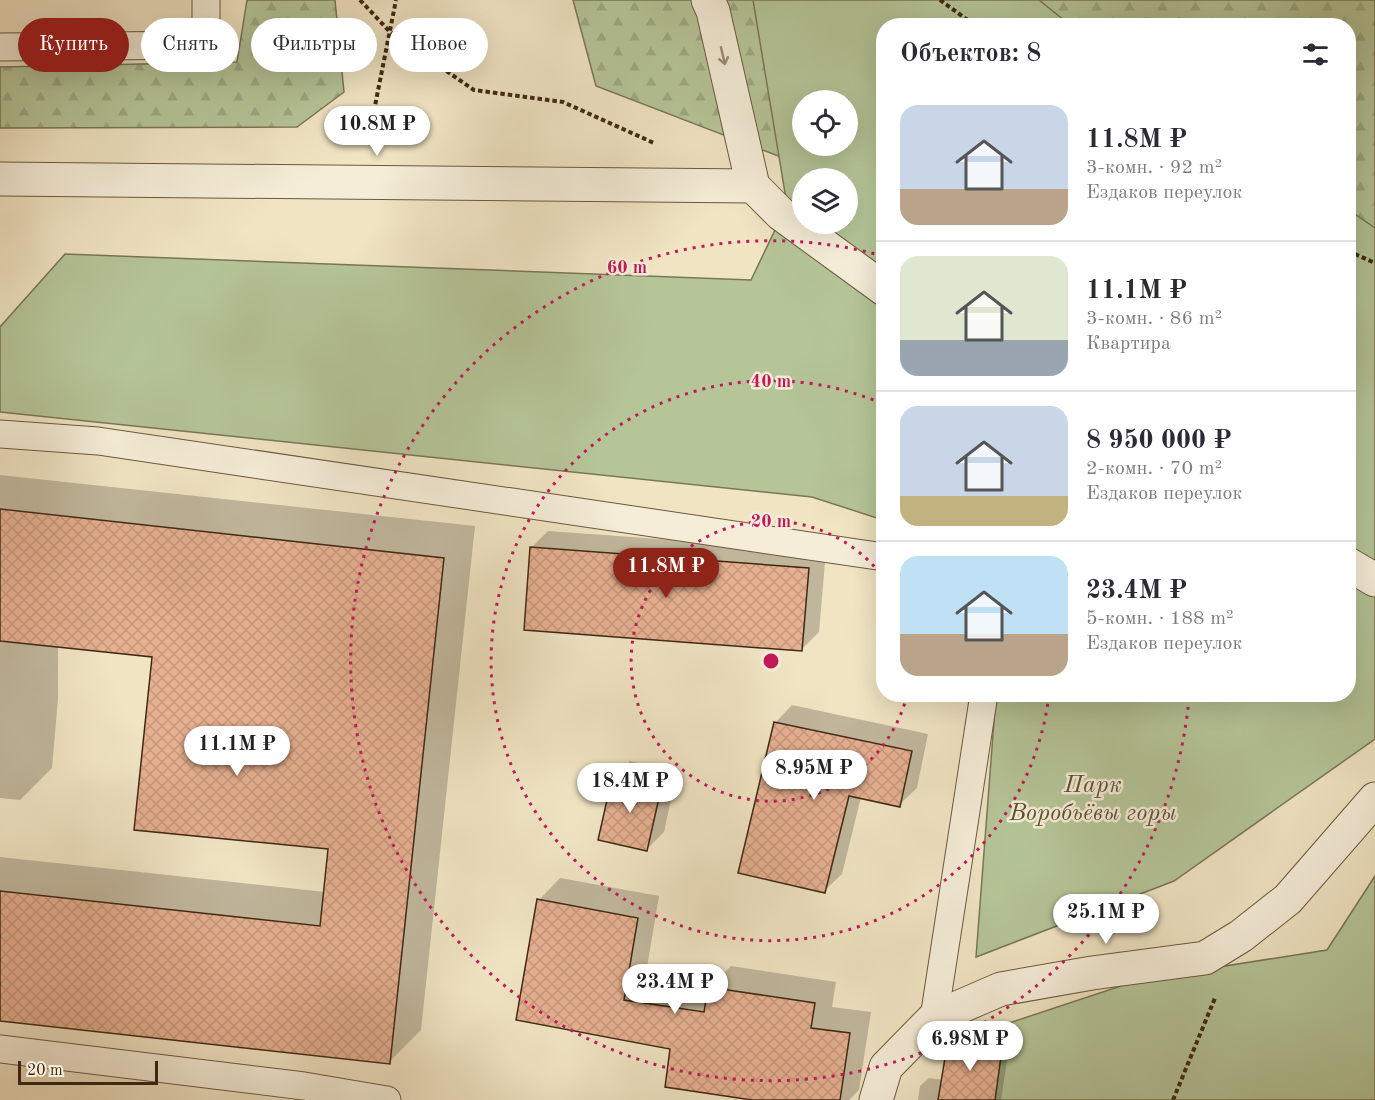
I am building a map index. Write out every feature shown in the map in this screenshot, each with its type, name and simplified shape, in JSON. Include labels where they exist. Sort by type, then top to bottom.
[{"type":"street","points":[[708,0],[713,11],[753,186],[781,214],[876,283]]},
{"type":"street","points":[[0,179],[753,186]]},
{"type":"street","points":[[1356,569],[1375,580]]},
{"type":"street","points":[[876,1100],[886,1066],[934,1018],[1001,989],[1092,973],[1205,958],[1241,936],[1288,899],[1375,799]]},
{"type":"lane","points":[[0,47],[206,45],[206,0]]},
{"type":"lane","points":[[0,434],[98,441],[876,556]]},
{"type":"lane","points":[[934,1018],[983,702]]},
{"type":"lane","points":[[0,1049],[304,1086],[387,1100]]},
{"type":"path","points":[[360,0],[389,31]]},
{"type":"path","points":[[393,18],[396,0]]},
{"type":"path","points":[[940,0],[965,18]]},
{"type":"path","points":[[360,182],[389,37]]},
{"type":"path","points":[[448,72],[474,90],[563,102],[658,144]]},
{"type":"path","points":[[1356,255],[1375,263]]},
{"type":"path","points":[[1173,1100],[1241,936]]},
{"type":"green space","points":[[247,0],[335,0],[337,18],[251,18],[251,72],[342,72],[344,92],[297,127],[0,128],[0,67],[18,67],[18,72],[129,72],[129,64],[141,64],[141,72],[239,72],[239,50]]},
{"type":"green space","points":[[573,0],[1375,0],[1375,523],[1356,514],[1356,18],[876,18],[876,60],[858,136],[858,90],[792,90],[792,156],[853,156],[850,168],[816,168],[781,157],[596,86]]},
{"type":"green space","points":[[753,0],[1039,0],[1061,18],[876,18],[876,518],[812,497],[0,412],[0,327],[65,254],[751,280],[787,205]]},
{"type":"green space","name":"Парк Воробьёвы горы","points":[[1356,215],[1375,228],[1375,739],[1174,881],[976,957],[995,702],[1356,702]]},
{"type":"green space","points":[[1375,876],[1375,1100],[938,1100],[988,1030],[1142,979],[1327,950]]},
{"type":"building","points":[[0,509],[444,558],[390,1064],[0,1021],[0,891],[320,926],[328,849],[134,830],[152,657],[0,641]]},
{"type":"building","points":[[530,547],[809,568],[802,651],[524,630]]},
{"type":"building","points":[[774,722],[912,751],[900,807],[849,796],[825,893],[738,873]]},
{"type":"building","points":[[612,778],[661,789],[647,851],[598,840]]},
{"type":"building","points":[[537,899],[638,918],[624,1000],[704,1012],[708,987],[815,1003],[811,1028],[850,1033],[840,1100],[752,1100],[665,1087],[670,1049],[516,1020]]},
{"type":"building","points":[[948,1040],[1002,1049],[995,1100],[938,1100]]}]
